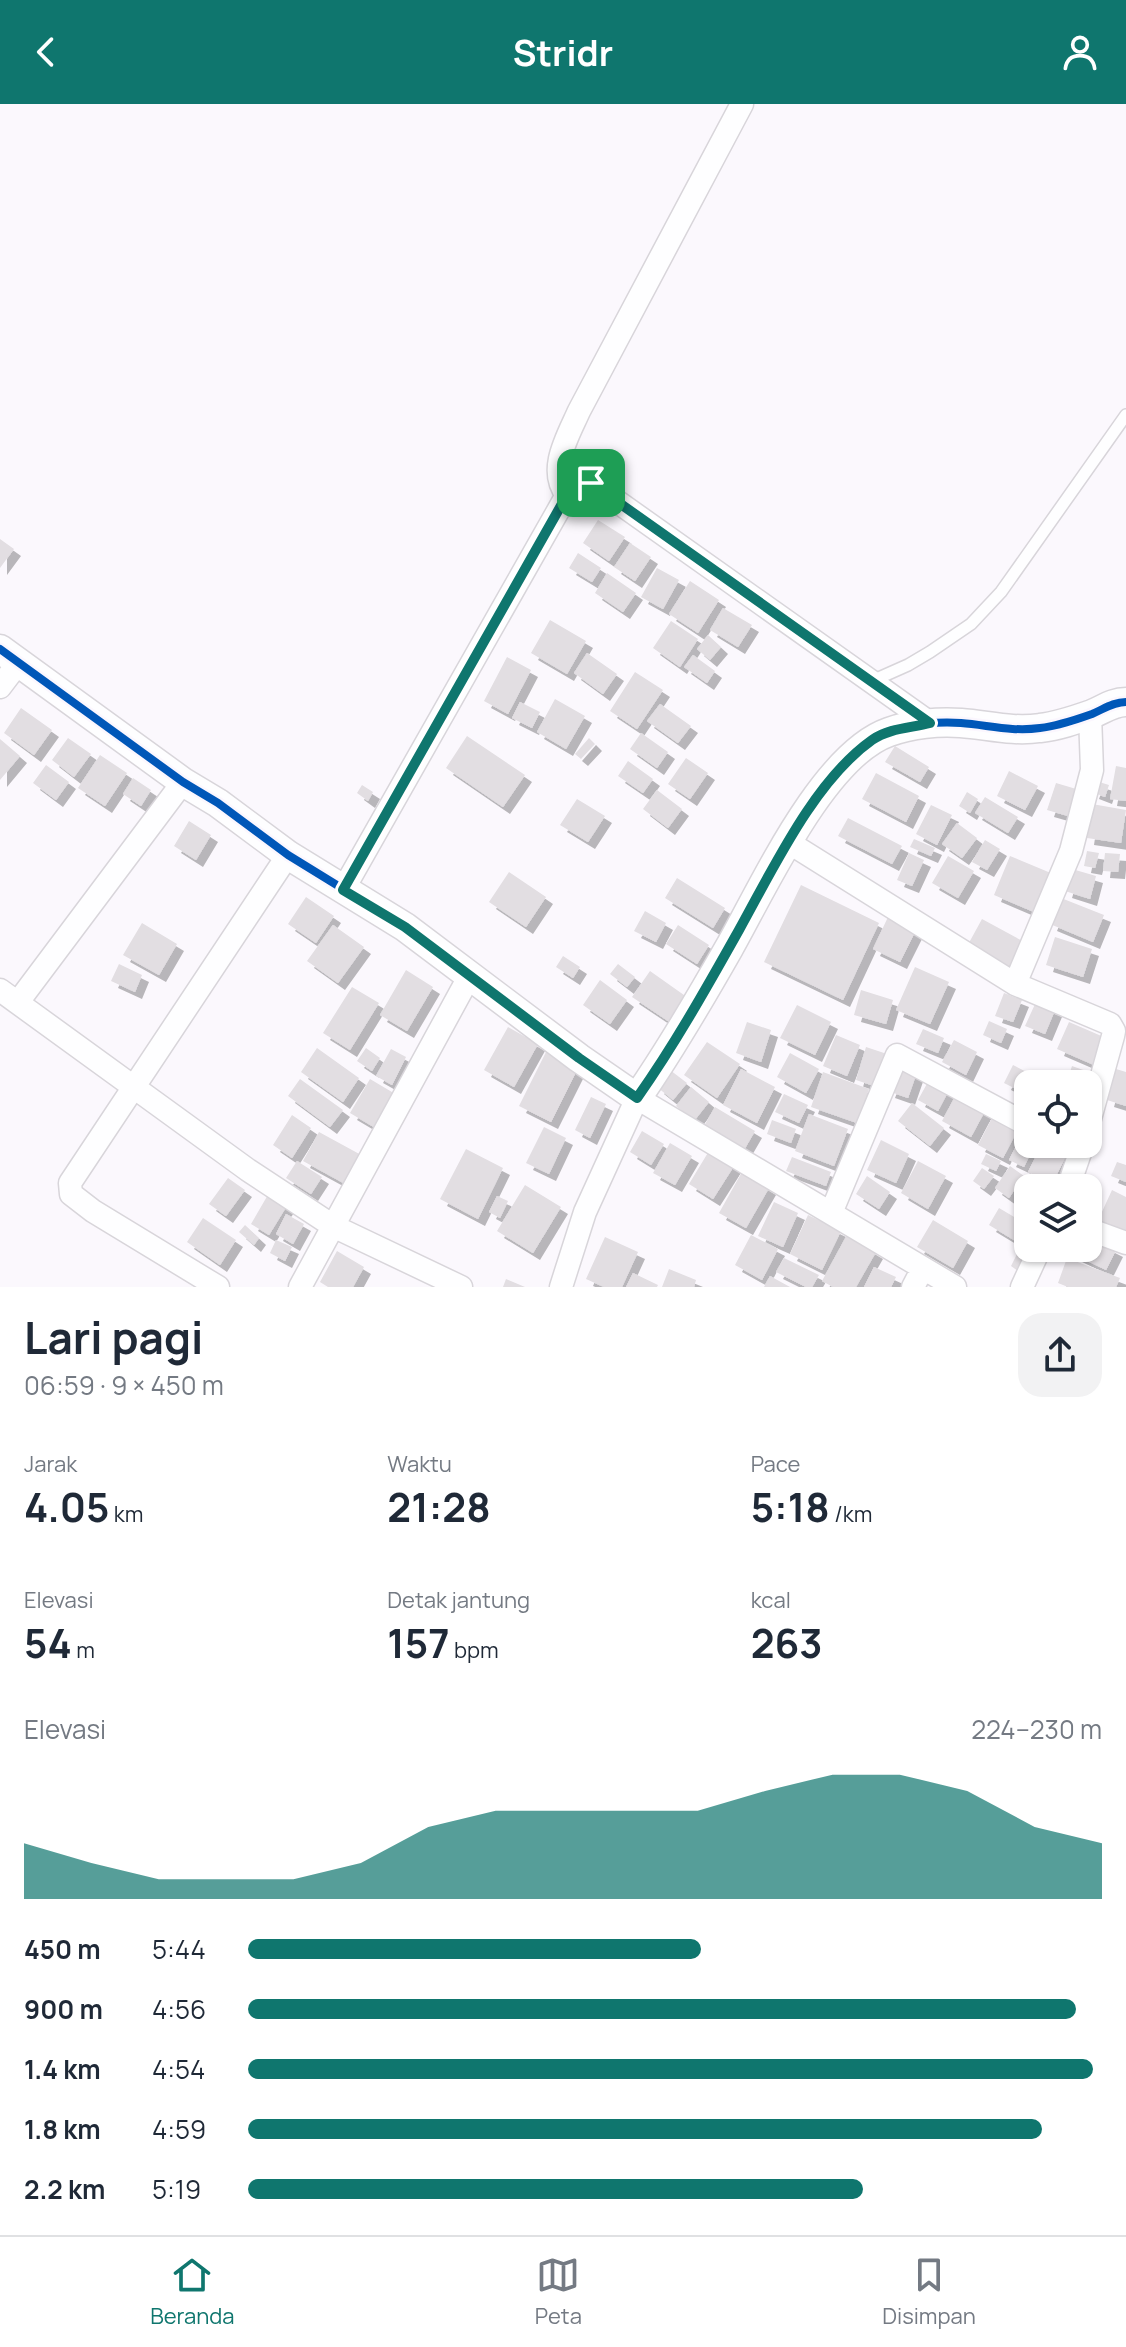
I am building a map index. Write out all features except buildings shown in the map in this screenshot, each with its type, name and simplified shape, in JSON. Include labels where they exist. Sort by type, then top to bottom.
[{"type":"street","points":[[567,495],[559,482],[560,464],[579,411],[742,104]]},
{"type":"street","points":[[343,890],[567,495],[582,481],[591,483],[930,723]]},
{"type":"street","points":[[0,687],[10,656],[288,855],[405,927],[637,1098],[831,1213],[918,1278],[955,1287]]},
{"type":"street","points":[[561,1287],[585,1212],[637,1098],[671,1048],[788,842],[840,769],[867,744],[887,732],[930,723],[964,723],[1015,731],[1042,728],[1126,702]]},
{"type":"street","points":[[1015,984],[1071,851],[1092,770],[1090,715]]},
{"type":"street","points":[[183,782],[9,996],[248,1170],[333,1226],[461,1287]]},
{"type":"street","points":[[788,842],[1015,984],[1107,1022],[1112,1026],[1112,1040],[1102,1076]]},
{"type":"street","points":[[218,1287],[93,1211],[71,1194],[73,1177],[135,1089],[288,855]]},
{"type":"street","points":[[300,1287],[470,975]]},
{"type":"street","points":[[831,1213],[897,1055],[1014,1118]]},
{"type":"street","points":[[1102,1234],[1126,1243]]},
{"type":"street","points":[[1022,1287],[1034,1262]]},
{"type":"lane","points":[[871,681],[908,665],[971,624],[1001,592],[1126,415]]},
{"type":"cycle path","points":[[343,890],[567,495],[582,481],[591,483],[930,723]]},
{"type":"cycle path","points":[[0,649],[288,855],[405,927],[637,1098],[696,1005],[797,826],[841,767],[865,745],[889,732],[925,724],[952,722],[1020,729],[1047,727],[1126,702]]},
{"type":"route","points":[[582,481],[591,483],[930,723],[876,737],[840,769],[788,842],[671,1048],[637,1098],[405,927],[343,890],[567,495],[582,481]]}]
